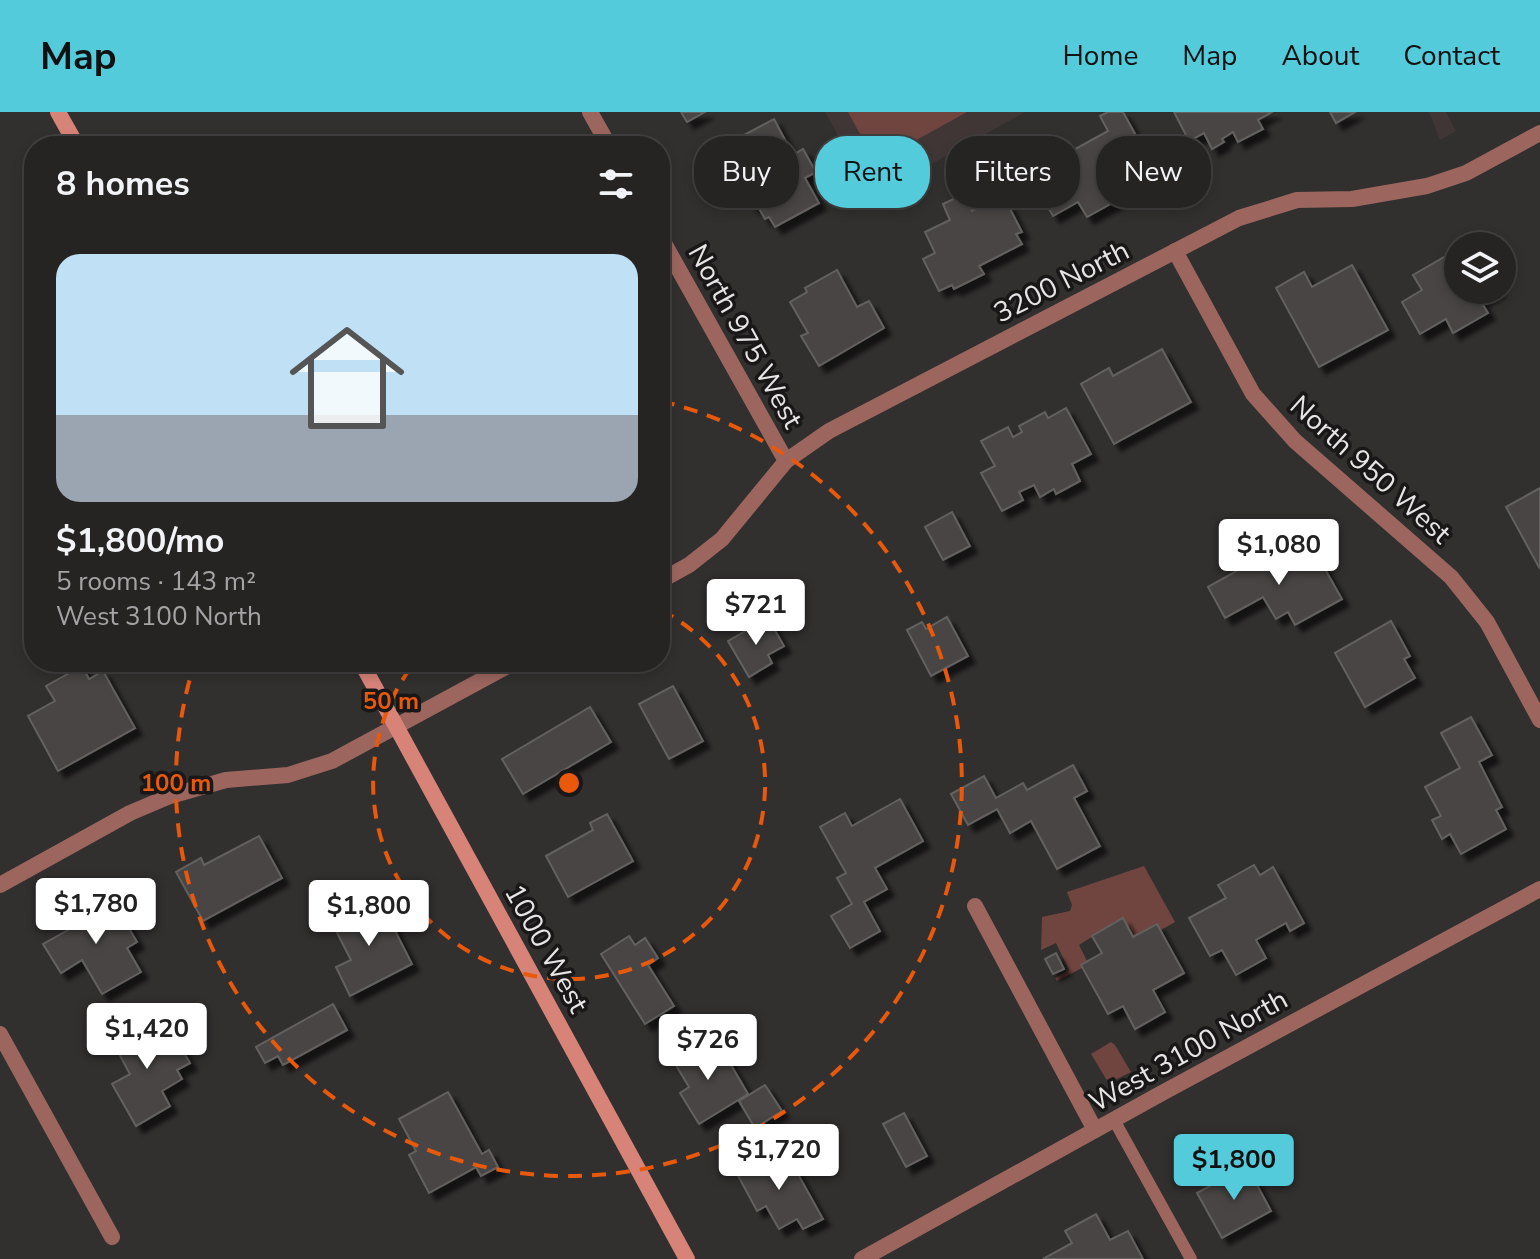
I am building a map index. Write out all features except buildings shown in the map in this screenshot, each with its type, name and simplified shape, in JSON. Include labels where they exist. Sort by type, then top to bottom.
[{"type":"street","points":[[58,112],[71,136]]},
{"type":"street","points":[[590,112],[603,136]]},
{"type":"street","name":"3200 North","points":[[670,575],[722,539],[786,461],[829,431],[1239,218],[1297,200],[1352,199],[1427,186],[1466,173],[1540,133]]},
{"type":"street","name":"North 950 West","points":[[1175,251],[1253,394],[1295,441],[1451,577],[1487,622],[1540,720]]},
{"type":"street","name":"North 975 West","points":[[670,254],[786,461]]},
{"type":"street","name":"1000 West","points":[[367,672],[687,1259]]},
{"type":"street","points":[[0,885],[130,813],[170,796],[226,780],[288,775],[332,761],[497,672]]},
{"type":"street","name":"West 3100 North","points":[[862,1259],[1540,889]]},
{"type":"street","points":[[975,906],[1095,1130]]},
{"type":"street","points":[[0,1034],[112,1237]]},
{"type":"lane","points":[[1114,1120],[1191,1259]]},
{"type":"shaded area","points":[[825,112],[1025,112],[982,136],[946,136],[946,156],[930,165],[930,136],[838,136]]},
{"type":"shaded area","points":[[848,112],[967,112],[924,136],[861,136]]},
{"type":"shaded area","points":[[1429,112],[1446,112],[1456,131],[1440,140]]},
{"type":"shaded area","points":[[1144,866],[1175,922],[1161,930],[1156,924],[1133,937],[1122,918],[1079,945],[1087,961],[1081,965],[1082,968],[1057,981],[1055,978],[1069,970],[1056,943],[1041,950],[1042,917],[1070,911],[1072,905],[1067,892]]},
{"type":"shaded area","points":[[1111,1042],[1131,1072],[1113,1081],[1106,1079],[1091,1054]]}]
